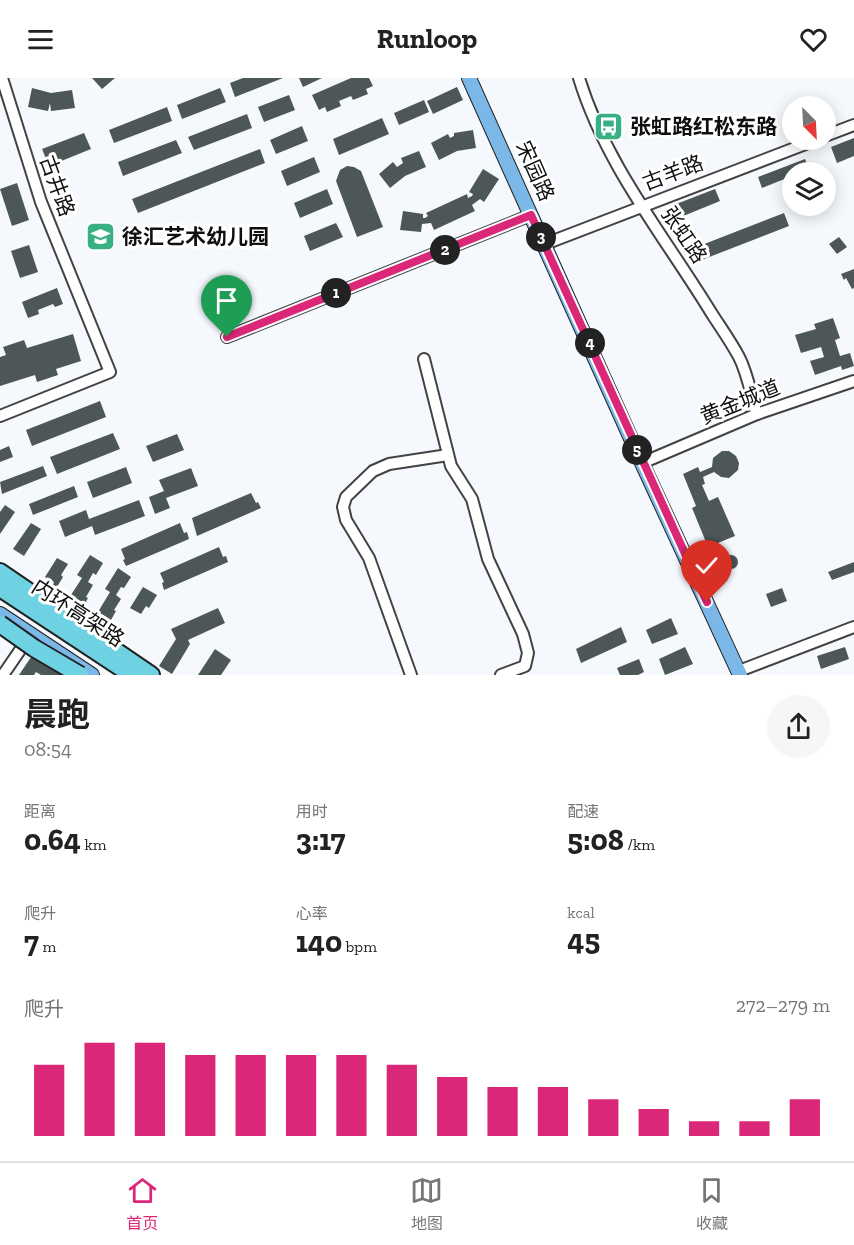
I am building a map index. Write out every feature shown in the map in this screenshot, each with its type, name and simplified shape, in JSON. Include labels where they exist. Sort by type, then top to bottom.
[{"type":"highway","points":[[0,572],[152,675]]},
{"type":"highway","name":"内环高架路","points":[[0,588],[132,675]]},
{"type":"highway","name":"内环高架路","points":[[0,601],[113,675]]},
{"type":"highway","points":[[0,624],[34,648],[80,675]]},
{"type":"main road","name":"宋园路","points":[[469,78],[642,464],[740,673]]},
{"type":"main road","points":[[0,582],[147,675]]},
{"type":"main road","points":[[0,614],[92,675]]},
{"type":"street","name":"古井路","points":[[0,416],[110,372],[41,202],[2,78]]},
{"type":"street","name":"张虹路","points":[[579,78],[594,121],[610,154],[641,206],[740,358],[757,414]]},
{"type":"street","points":[[836,132],[854,125]]},
{"type":"street","name":"古羊路","points":[[545,244],[789,150]]},
{"type":"street","points":[[227,337],[531,215]]},
{"type":"street","points":[[424,359],[451,466],[472,499],[488,559],[523,634],[528,653],[525,666],[501,675]]},
{"type":"street","name":"黄金城道","points":[[642,464],[757,414],[854,381]]},
{"type":"street","points":[[411,675],[369,558],[346,520],[343,507],[346,497],[373,471],[389,465],[448,455]]},
{"type":"street","points":[[740,673],[854,627]]},
{"type":"street","points":[[3,675],[31,634]]},
{"type":"building","points":[[92,78],[115,78],[102,89]]},
{"type":"building","points":[[243,78],[283,78],[235,97],[230,83]]},
{"type":"building","points":[[299,78],[322,78],[303,87]]},
{"type":"building","points":[[351,78],[369,78],[373,86],[366,89],[368,94],[353,100],[351,96],[339,101],[341,106],[327,112],[325,107],[319,110],[312,95]]},
{"type":"building","points":[[457,87],[463,100],[433,114],[427,101]]},
{"type":"building","points":[[32,88],[51,93],[72,90],[75,108],[51,111],[50,103],[48,111],[28,107]]},
{"type":"building","points":[[220,88],[226,102],[182,119],[177,105]]},
{"type":"building","points":[[289,95],[295,110],[264,122],[258,107]]},
{"type":"building","points":[[424,100],[429,112],[399,125],[394,113]]},
{"type":"building","points":[[167,107],[172,121],[114,143],[109,130]]},
{"type":"building","points":[[247,114],[252,128],[194,150],[188,137]]},
{"type":"building","points":[[382,118],[389,134],[339,155],[333,139]]},
{"type":"building","points":[[302,126],[308,141],[276,154],[270,140]]},
{"type":"building","points":[[473,130],[476,148],[457,151],[439,160],[431,143],[448,134],[450,138],[454,136],[454,133]]},
{"type":"building","points":[[84,133],[91,149],[49,166],[42,149]]},
{"type":"building","points":[[854,138],[854,156],[837,163],[832,150],[836,150],[836,145]]},
{"type":"building","points":[[176,140],[182,153],[123,176],[118,162]]},
{"type":"building","points":[[260,149],[265,163],[138,213],[132,199]]},
{"type":"building","points":[[419,151],[426,167],[405,176],[390,188],[379,174],[393,162],[397,167],[403,163],[401,158]]},
{"type":"building","points":[[314,157],[320,172],[287,186],[281,171]]},
{"type":"building","points":[[347,166],[361,171],[383,227],[357,237],[336,181],[340,170]]},
{"type":"building","points":[[782,168],[782,180],[762,188],[758,177]]},
{"type":"building","points":[[483,169],[499,179],[484,202],[480,199],[472,205],[475,211],[434,230],[431,223],[422,224],[421,232],[400,230],[403,211],[423,214],[425,218],[428,216],[426,213],[467,194],[468,198],[472,196],[473,194],[469,192]]},
{"type":"building","points":[[17,183],[29,220],[12,226],[0,189]]},
{"type":"building","points":[[327,189],[333,204],[300,218],[294,203]]},
{"type":"building","points":[[715,189],[720,201],[676,219],[671,206]]},
{"type":"building","points":[[782,214],[789,226],[699,261],[694,248]]},
{"type":"building","points":[[336,223],[343,237],[310,251],[304,236]]},
{"type":"building","points":[[839,237],[847,247],[837,254],[829,244]]},
{"type":"building","points":[[29,245],[38,272],[20,278],[11,251]]},
{"type":"building","points":[[854,269],[854,288],[852,289],[841,274]]},
{"type":"building","points":[[57,288],[63,304],[55,307],[53,304],[38,310],[39,314],[28,318],[22,302]]},
{"type":"building","points":[[833,318],[840,338],[835,340],[840,356],[850,353],[854,366],[842,370],[841,366],[815,375],[810,361],[824,357],[821,347],[801,353],[795,335],[816,329],[814,324]]},
{"type":"building","points":[[73,334],[81,361],[56,369],[58,375],[37,382],[35,375],[0,386],[0,357],[6,355],[3,347],[24,340],[27,348]]},
{"type":"building","points":[[100,401],[106,417],[32,446],[26,430]]},
{"type":"building","points":[[113,433],[120,449],[57,474],[50,457]]},
{"type":"building","points":[[177,434],[184,450],[153,462],[146,446]]},
{"type":"building","points":[[9,446],[13,457],[0,462],[0,450]]},
{"type":"building","points":[[722,451],[729,451],[736,456],[739,463],[738,470],[729,478],[721,477],[714,472],[703,477],[705,484],[702,485],[709,501],[718,497],[735,536],[708,547],[692,508],[696,506],[683,474],[698,467],[700,472],[712,467],[713,458]]},
{"type":"building","points":[[43,466],[47,476],[2,494],[0,482]]},
{"type":"building","points":[[126,467],[132,483],[93,498],[87,482]]},
{"type":"building","points":[[191,468],[198,486],[166,498],[170,508],[155,514],[149,497],[164,491],[159,480]]},
{"type":"building","points":[[74,486],[78,497],[33,515],[29,504]]},
{"type":"building","points":[[251,493],[261,508],[197,536],[192,518]]},
{"type":"building","points":[[139,500],[145,516],[95,535],[92,526],[65,537],[59,521],[86,510],[89,519]]},
{"type":"building","points":[[5,505],[15,512],[0,534],[0,512]]},
{"type":"building","points":[[31,523],[41,529],[24,556],[13,549]]},
{"type":"building","points":[[180,523],[189,539],[126,566],[121,549]]},
{"type":"building","points":[[219,547],[228,562],[164,590],[162,583],[164,582],[160,573]]},
{"type":"building","points":[[90,555],[103,563],[96,575],[93,573],[88,582],[93,585],[83,607],[69,598],[82,578],[77,575]]},
{"type":"building","points":[[731,555],[736,557],[738,562],[736,567],[731,569],[726,567],[724,562],[726,557]]},
{"type":"building","points":[[57,558],[68,564],[57,587],[53,585],[54,582],[45,577]]},
{"type":"building","points":[[854,562],[854,572],[832,580],[828,572]]},
{"type":"building","points":[[118,568],[131,577],[116,595],[121,599],[111,620],[98,612],[110,592],[105,589]]},
{"type":"building","points":[[143,587],[157,595],[149,608],[146,606],[141,614],[130,608]]},
{"type":"building","points":[[782,588],[787,601],[771,607],[766,594]]},
{"type":"building","points":[[218,608],[225,623],[188,640],[190,644],[172,674],[159,666],[176,639],[171,629]]},
{"type":"building","points":[[671,618],[678,634],[652,644],[646,630]]},
{"type":"building","points":[[621,627],[627,642],[581,663],[576,649]]},
{"type":"building","points":[[685,647],[693,664],[665,675],[659,659]]},
{"type":"building","points":[[845,647],[849,659],[821,669],[817,656]]},
{"type":"building","points":[[215,649],[231,660],[221,675],[198,675]]},
{"type":"building","points":[[33,654],[66,675],[41,675],[36,672],[34,675],[19,675]]},
{"type":"building","points":[[639,659],[644,672],[638,675],[620,675],[617,668]]},
{"type":"place","name":"张虹路红松东路","points":[[609,127]]},
{"type":"place","name":"徐汇艺术幼儿园","points":[[101,237]]},
{"type":"route","points":[[227,337],[531,215],[642,464],[707,602]]}]
